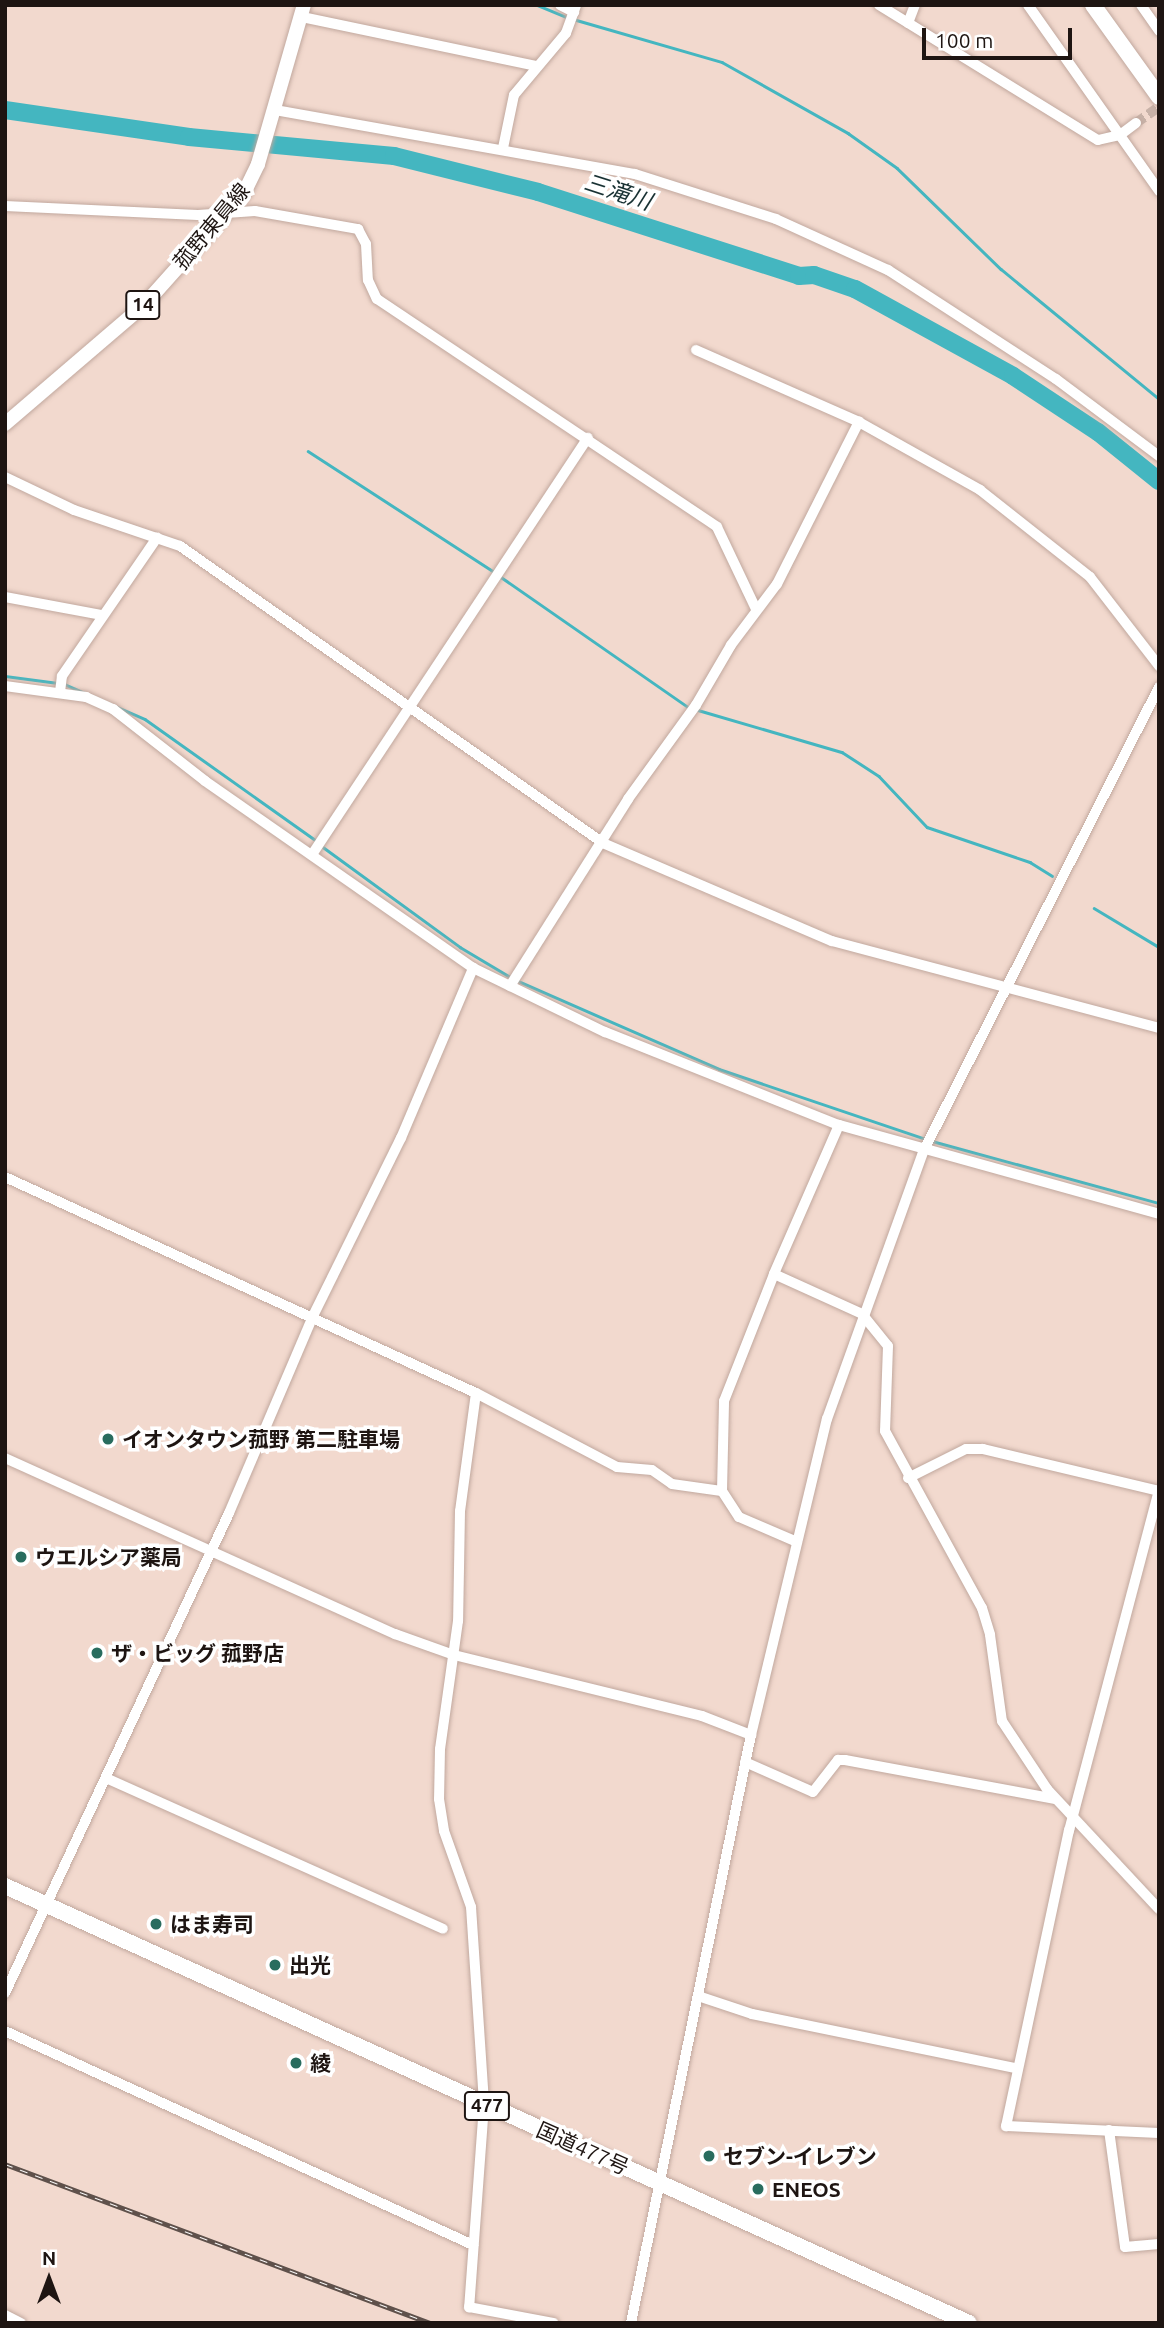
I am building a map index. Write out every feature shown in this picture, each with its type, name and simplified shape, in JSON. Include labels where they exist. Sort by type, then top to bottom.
[{"type":"highway","points":[[1093,5],[1159,97]]},
{"type":"highway","name":"国道477号","points":[[5,1885],[484,2105],[969,2323]]},
{"type":"main road","name":"菰野東員線","points":[[5,424],[144,304],[244,193],[258,164],[303,11]]},
{"type":"street","points":[[503,148],[512,99],[570,25],[575,10],[560,5]]},
{"type":"street","points":[[879,5],[1098,140],[1120,135],[1136,123]]},
{"type":"street","points":[[908,23],[915,5]]},
{"type":"street","points":[[1028,5],[1159,191]]},
{"type":"street","points":[[1141,5],[1159,31]]},
{"type":"street","points":[[303,11],[537,66]]},
{"type":"street","points":[[274,113],[503,148],[684,187],[854,251],[1056,379],[1159,456]]},
{"type":"street","points":[[5,206],[223,214],[255,211],[358,229],[366,244],[368,280],[377,299],[717,527],[756,609]]},
{"type":"street","points":[[696,350],[859,422],[980,490],[1090,577],[1159,666]]},
{"type":"street","points":[[510,985],[756,609],[777,584],[859,422]]},
{"type":"street","points":[[314,851],[588,438]]},
{"type":"street","points":[[5,477],[74,510],[157,538],[196,557],[603,843],[832,941],[1008,984],[1159,1028]]},
{"type":"street","points":[[60,691],[62,676],[157,538]]},
{"type":"street","points":[[5,597],[102,615]]},
{"type":"street","points":[[5,686],[60,691],[113,709],[205,781],[314,851],[473,968],[697,1072],[839,1125],[1159,1214]]},
{"type":"street","points":[[631,2323],[745,1762],[795,1541],[827,1419],[862,1314],[925,1148],[1159,687]]},
{"type":"street","points":[[5,1993],[209,1552],[312,1318],[401,1138],[473,968]]},
{"type":"street","points":[[795,1541],[739,1517],[722,1491],[724,1401],[774,1274],[777,1259],[839,1125]]},
{"type":"street","points":[[5,1177],[476,1393],[617,1467],[652,1470],[672,1484],[722,1491]]},
{"type":"street","points":[[774,1274],[862,1314],[891,1356],[886,1431],[908,1478],[982,1608],[990,1635],[1002,1721],[1055,1799],[1159,1909]]},
{"type":"street","points":[[476,1393],[460,1511],[454,1655],[440,1749],[439,1799],[444,1831],[471,1907],[484,2105],[470,2307],[554,2323]]},
{"type":"street","points":[[908,1478],[966,1449],[983,1449],[1159,1490],[1072,1819],[1016,2068],[1006,2126],[1159,2133]]},
{"type":"street","points":[[5,1458],[395,1634],[454,1655],[702,1716],[751,1735]]},
{"type":"street","points":[[745,1762],[813,1792],[838,1760],[845,1760],[1055,1799]]},
{"type":"street","points":[[106,1778],[443,1929]]},
{"type":"street","points":[[698,1996],[752,2014],[1016,2068]]},
{"type":"street","points":[[5,2031],[473,2245]]},
{"type":"street","points":[[1109,2130],[1125,2246],[1159,2244]]},
{"type":"street","points":[[5,2315],[20,2323]]},
{"type":"waterway","points":[[537,5],[566,17]]},
{"type":"waterway","points":[[573,19],[722,62],[848,133],[897,168],[1001,269],[1159,399]]},
{"type":"waterway","name":"三滝川","points":[[5,110],[189,137],[394,156],[538,192],[799,276],[814,275],[855,289],[1013,376],[1098,432],[1159,481]]},
{"type":"waterway","points":[[308,451],[496,573]]},
{"type":"waterway","points":[[501,577],[688,707]]},
{"type":"waterway","points":[[5,676],[58,683]]},
{"type":"waterway","points":[[64,684],[145,719],[318,842]]},
{"type":"waterway","points":[[698,710],[842,752],[879,776],[927,827],[1030,862],[1052,876]]},
{"type":"waterway","points":[[323,847],[460,947],[512,978]]},
{"type":"waterway","points":[[1094,908],[1159,947]]},
{"type":"waterway","points":[[518,981],[719,1069],[926,1139]]},
{"type":"waterway","points":[[932,1141],[1159,1203]]},
{"type":"tunnel","points":[[1136,123],[1159,107]]},
{"type":"railway","points":[[5,2164],[431,2323]]},
{"type":"place","name":"イオンタウン菰野 第二駐車場","points":[[108,1439]]},
{"type":"place","name":"ウエルシア薬局","points":[[21,1557]]},
{"type":"place","name":"ザ・ビッグ 菰野店","points":[[97,1653]]},
{"type":"place","name":"はま寿司","points":[[156,1924]]},
{"type":"place","name":"出光","points":[[275,1965]]},
{"type":"place","name":"綾","points":[[296,2063]]},
{"type":"place","name":"セブン-イレブン","points":[[709,2156]]},
{"type":"place","name":"ENEOS","points":[[758,2189]]}]
